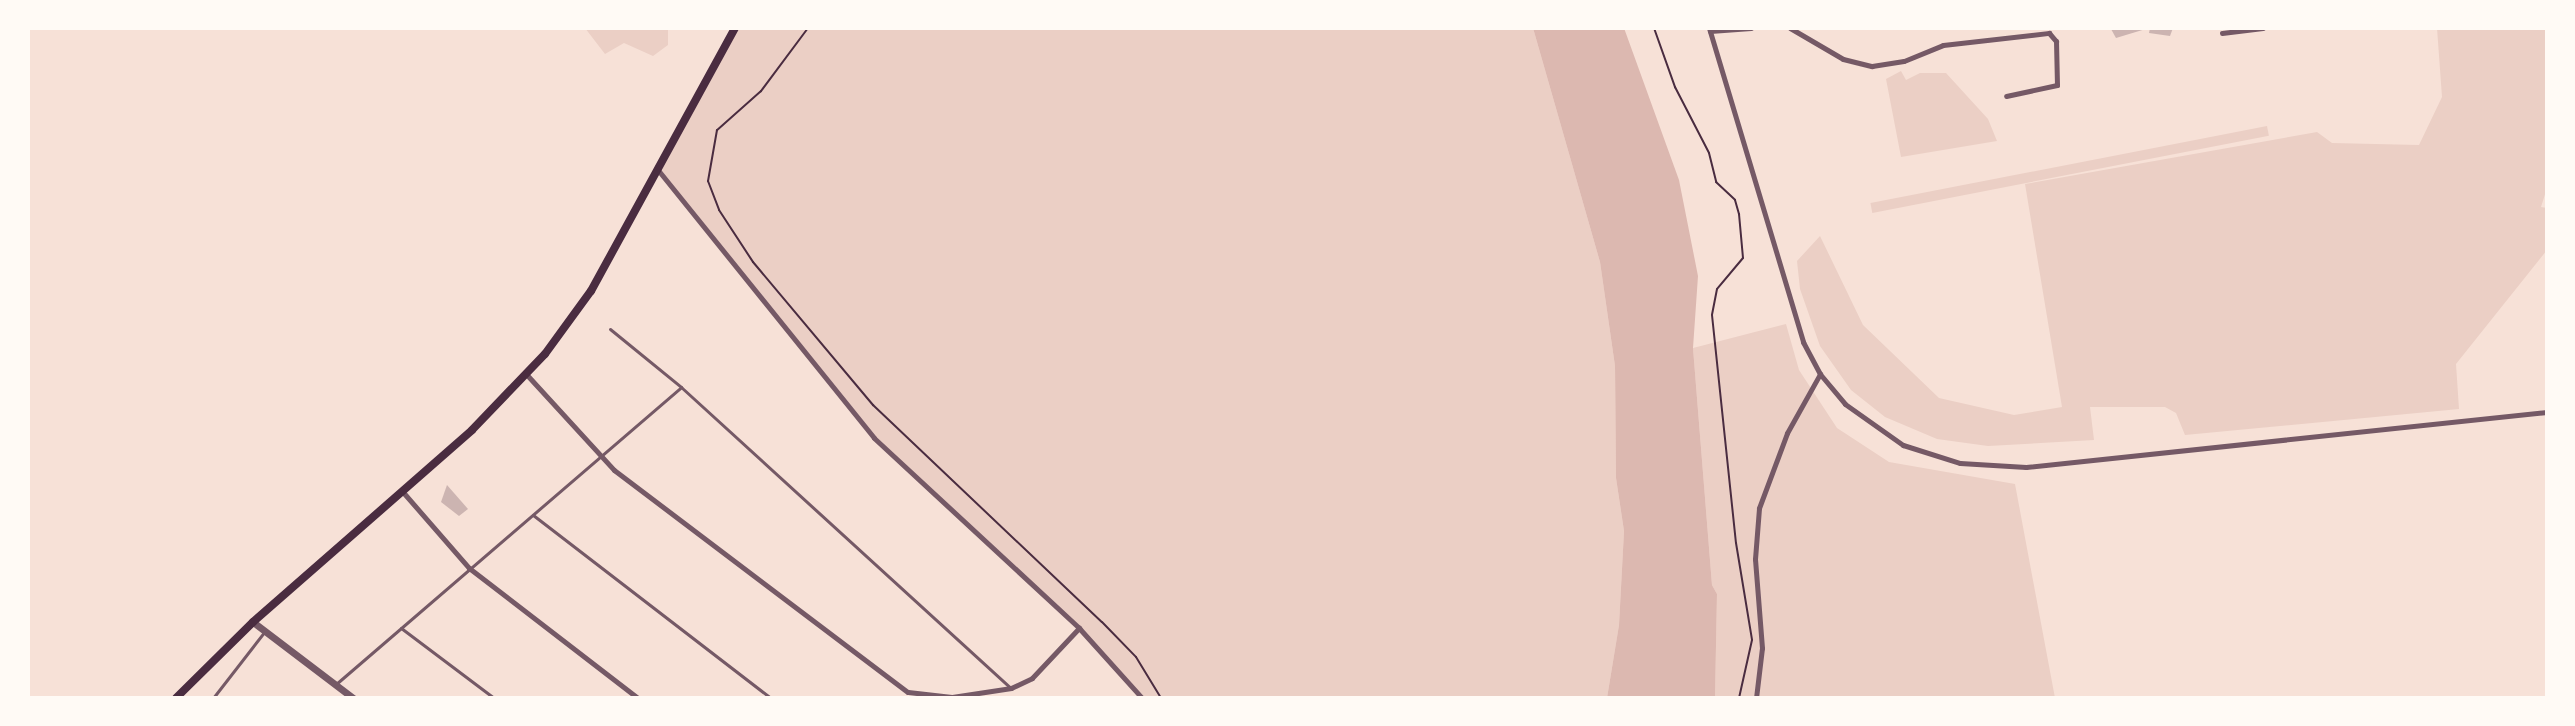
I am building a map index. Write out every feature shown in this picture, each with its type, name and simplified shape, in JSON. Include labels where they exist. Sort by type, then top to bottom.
[{"type":"main road","points":[[176,698],[253,622],[402,491],[527,375],[591,291],[735,28]]},
{"type":"street","points":[[1751,28],[1710,30],[1792,314],[1820,374],[1867,423],[1895,441],[1941,459],[2026,467],[2547,412]]},
{"type":"street","points":[[1790,28],[1843,59],[1872,66],[1904,61],[1943,45],[2049,33],[2056,41],[2057,85],[2006,96]]},
{"type":"street","points":[[2222,33],[2263,28]]},
{"type":"street","points":[[658,170],[874,438],[1079,628],[1142,698]]},
{"type":"street","points":[[1756,698],[1762,648],[1755,559],[1759,508],[1787,433],[1820,374]]},
{"type":"street","points":[[527,375],[599,458],[908,692],[973,697],[1011,688],[1032,678],[1079,628]]},
{"type":"street","points":[[402,491],[469,568],[638,698]]},
{"type":"street","points":[[253,622],[353,698]]},
{"type":"street","points":[[904,698],[908,692]]},
{"type":"lane","points":[[610,329],[681,387],[1011,688]]},
{"type":"lane","points":[[336,685],[681,387]]},
{"type":"lane","points":[[533,515],[771,698]]},
{"type":"lane","points":[[400,628],[494,698]]},
{"type":"lane","points":[[213,698],[265,631]]},
{"type":"path","points":[[808,28],[761,91],[717,130],[708,181],[719,210],[753,262],[873,405],[1115,635],[1145,669],[1161,698]]},
{"type":"path","points":[[1654,28],[1675,87],[1709,153],[1716,182],[1735,200],[1739,214],[1743,258],[1717,289],[1712,315],[1736,543],[1752,640],[1739,698]]},
{"type":"shaded area","points":[[585,28],[668,28],[668,45],[653,56],[624,43],[605,54]]},
{"type":"shaded area","points":[[735,28],[1533,28],[1600,262],[1615,366],[1616,478],[1624,531],[1619,625],[1607,698],[1142,698],[1079,628],[874,438],[658,170]]},
{"type":"shaded area","points":[[1533,28],[1624,28],[1679,180],[1698,276],[1693,348],[1712,585],[1717,594],[1715,698],[1607,698],[1619,625],[1624,531],[1616,478],[1615,366],[1600,262]]},
{"type":"shaded area","points":[[2437,28],[2547,28],[2547,188],[2541,207],[2547,208],[2547,250],[2456,364],[2459,409],[2185,435],[2176,413],[2165,407],[2090,407],[2094,440],[1988,446],[1937,439],[1885,417],[1851,390],[1820,346],[1800,289],[1797,261],[1820,236],[1863,325],[1939,398],[2014,415],[2062,407],[2025,184],[2317,132],[2332,143],[2419,145],[2442,97]]},
{"type":"shaded area","points":[[1901,71],[1906,80],[1920,73],[1946,73],[1988,119],[1997,141],[1901,157],[1886,79]]},
{"type":"shaded area","points":[[2267,126],[2269,136],[1872,213],[1870,203]]},
{"type":"shaded area","points":[[1786,324],[1799,370],[1837,428],[1889,462],[2015,484],[2055,698],[1715,698],[1717,594],[1712,585],[1693,348]]},
{"type":"building","points":[[2112,28],[2149,28],[2116,38],[2111,29]]},
{"type":"building","points":[[2150,28],[2173,28],[2170,36],[2149,33]]},
{"type":"building","points":[[447,485],[468,509],[459,516],[441,502]]}]
